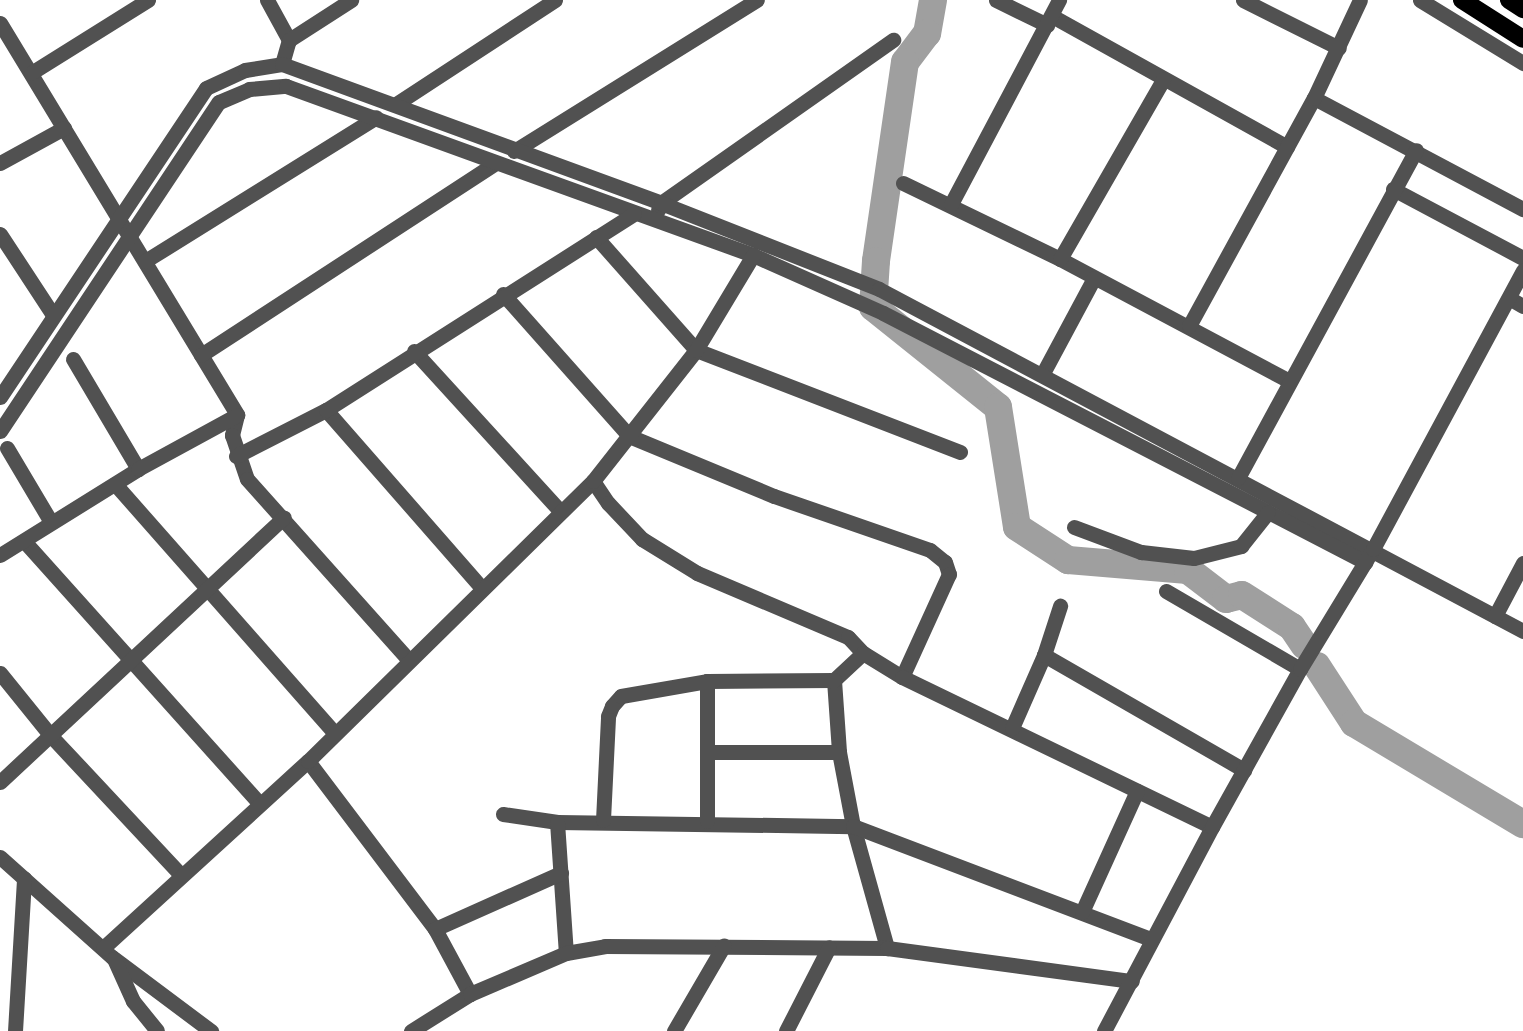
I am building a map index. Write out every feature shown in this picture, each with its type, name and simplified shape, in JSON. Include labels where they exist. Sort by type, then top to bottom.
[{"type":"highway","points":[[1462,0],[1523,39]]},
{"type":"highway","points":[[1509,0],[1523,9]]},
{"type":"street","points":[[31,73],[148,0]]},
{"type":"street","points":[[267,0],[289,39]]},
{"type":"street","points":[[282,64],[289,39],[351,0]]},
{"type":"street","points":[[396,104],[555,0]]},
{"type":"street","points":[[514,151],[757,0]]},
{"type":"street","points":[[996,0],[1049,20],[1287,147]]},
{"type":"street","points":[[951,204],[1059,0]]},
{"type":"street","points":[[1243,0],[1339,48]]},
{"type":"street","points":[[1189,326],[1314,98],[1360,0]]},
{"type":"street","points":[[1420,0],[1523,63]]},
{"type":"street","points":[[0,23],[237,415],[232,435],[236,456],[247,479],[408,659]]},
{"type":"street","points":[[654,220],[661,203],[893,40]]},
{"type":"street","points":[[0,397],[206,88],[245,70],[282,64],[661,203],[879,289],[1238,478],[1369,555]]},
{"type":"street","points":[[1060,259],[1163,81]]},
{"type":"street","points":[[0,431],[128,234],[219,102],[249,89],[286,86],[376,117],[494,164],[753,255],[882,313],[1268,512],[1369,555],[1523,631]]},
{"type":"street","points":[[1314,98],[1416,150],[1523,209]]},
{"type":"street","points":[[145,261],[376,117]]},
{"type":"street","points":[[0,164],[64,128]]},
{"type":"street","points":[[1238,478],[1416,150]]},
{"type":"street","points":[[201,356],[494,164]]},
{"type":"street","points":[[903,183],[951,204],[1060,259],[1289,381]]},
{"type":"street","points":[[1393,189],[1523,258]]},
{"type":"street","points":[[236,456],[326,410],[503,294],[634,214]]},
{"type":"street","points":[[0,234],[54,315]]},
{"type":"street","points":[[596,237],[696,350],[960,452]]},
{"type":"street","points":[[108,952],[180,874],[308,761],[334,732],[559,510],[592,481],[696,350],[753,255]]},
{"type":"street","points":[[1104,1031],[1212,828],[1300,669],[1369,555],[1523,271]]},
{"type":"street","points":[[1042,375],[1094,278]]},
{"type":"street","points":[[503,294],[629,436],[774,496],[930,550],[945,562],[949,574],[902,677]]},
{"type":"street","points":[[1509,298],[1523,306]]},
{"type":"street","points":[[414,351],[559,510]]},
{"type":"street","points":[[73,359],[138,469]]},
{"type":"street","points":[[326,410],[482,588]]},
{"type":"street","points":[[0,555],[138,469],[237,415]]},
{"type":"street","points":[[7,448],[51,522]]},
{"type":"street","points":[[592,481],[608,503],[642,539],[697,573],[849,637],[864,653],[902,677],[1012,728],[1212,828]]},
{"type":"street","points":[[115,484],[334,732]]},
{"type":"street","points":[[1074,527],[1142,552],[1194,558],[1241,546],[1268,512]]},
{"type":"street","points":[[0,782],[284,518]]},
{"type":"street","points":[[24,541],[130,662],[260,804]]},
{"type":"street","points":[[1495,616],[1523,563]]},
{"type":"street","points":[[1166,591],[1300,669]]},
{"type":"street","points":[[1012,728],[1044,656],[1060,606]]},
{"type":"street","points":[[603,820],[612,706],[621,696],[708,681],[834,680],[864,653]]},
{"type":"street","points":[[1044,656],[1244,770]]},
{"type":"street","points":[[0,673],[51,736],[180,874]]},
{"type":"street","points":[[834,680],[839,752],[853,826],[886,948]]},
{"type":"street","points":[[707,821],[708,681]]},
{"type":"street","points":[[708,752],[839,752]]},
{"type":"street","points":[[308,761],[435,929],[470,994]]},
{"type":"street","points":[[1082,912],[1137,791]]},
{"type":"street","points":[[503,814],[557,822],[707,821],[853,826],[1151,939]]},
{"type":"street","points":[[557,822],[566,952]]},
{"type":"street","points":[[0,857],[108,952],[210,1031]]},
{"type":"street","points":[[435,929],[561,873]]},
{"type":"street","points":[[15,1031],[24,878]]},
{"type":"street","points":[[411,1031],[470,994],[566,952],[605,946],[724,945],[886,948],[1132,981]]},
{"type":"street","points":[[674,1031],[724,945]]},
{"type":"street","points":[[786,1031],[829,947]]},
{"type":"street","points":[[108,952],[133,1001],[157,1031]]},
{"type":"waterway","points":[[933,0],[927,33],[905,62],[876,261],[873,307],[998,407],[1017,527],[1068,560],[1188,570],[1226,599],[1242,595],[1292,627],[1304,645]]},
{"type":"waterway","points":[[1317,666],[1354,723],[1523,824]]}]
